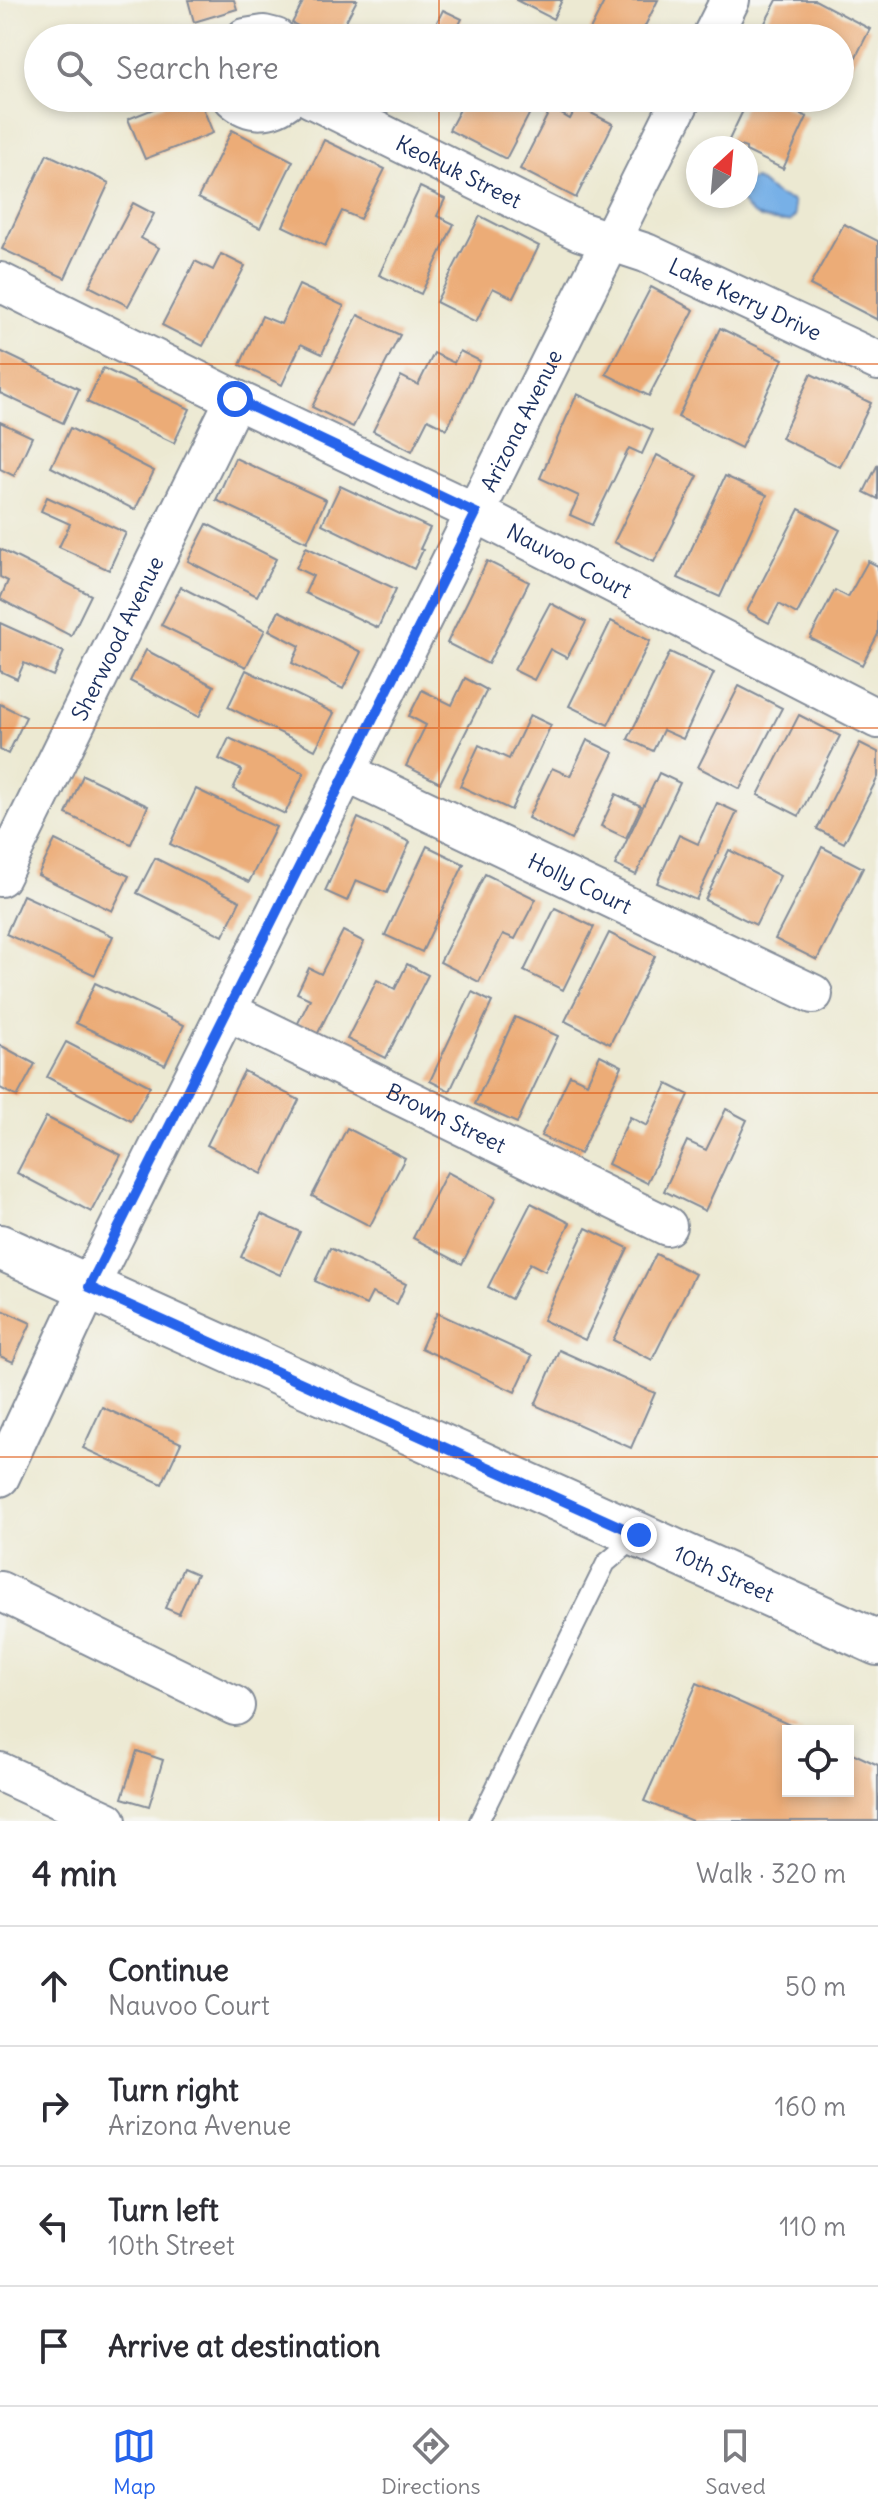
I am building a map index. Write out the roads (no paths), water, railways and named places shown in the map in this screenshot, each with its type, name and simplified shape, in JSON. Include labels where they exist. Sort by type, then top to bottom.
[{"type":"street","points":[[718,24],[730,0]]},
{"type":"street","name":"Keokuk Street","points":[[338,112],[579,231],[611,241]]},
{"type":"street","name":"Arizona Avenue","points":[[0,1477],[89,1287],[675,112]]},
{"type":"street","name":"Lake Kerry Drive","points":[[611,241],[646,253],[878,361]]},
{"type":"street","name":"Nauvoo Court","points":[[0,282],[235,399],[476,513],[878,719]]},
{"type":"street","name":"Sherwood Avenue","points":[[0,877],[235,399]]},
{"type":"street","name":"Holly Court","points":[[345,772],[813,994]]},
{"type":"street","name":"Brown Street","points":[[227,1011],[667,1226]]},
{"type":"street","name":"10th Street","points":[[0,1247],[878,1643]]},
{"type":"street","points":[[0,1591],[235,1706]]},
{"type":"street","points":[[0,1772],[107,1821]]},
{"type":"lane","points":[[479,1821],[606,1563],[639,1535]]},
{"type":"water","points":[[758,181],[775,194],[793,201],[795,216],[790,222],[766,220],[747,209],[758,208]]}]
